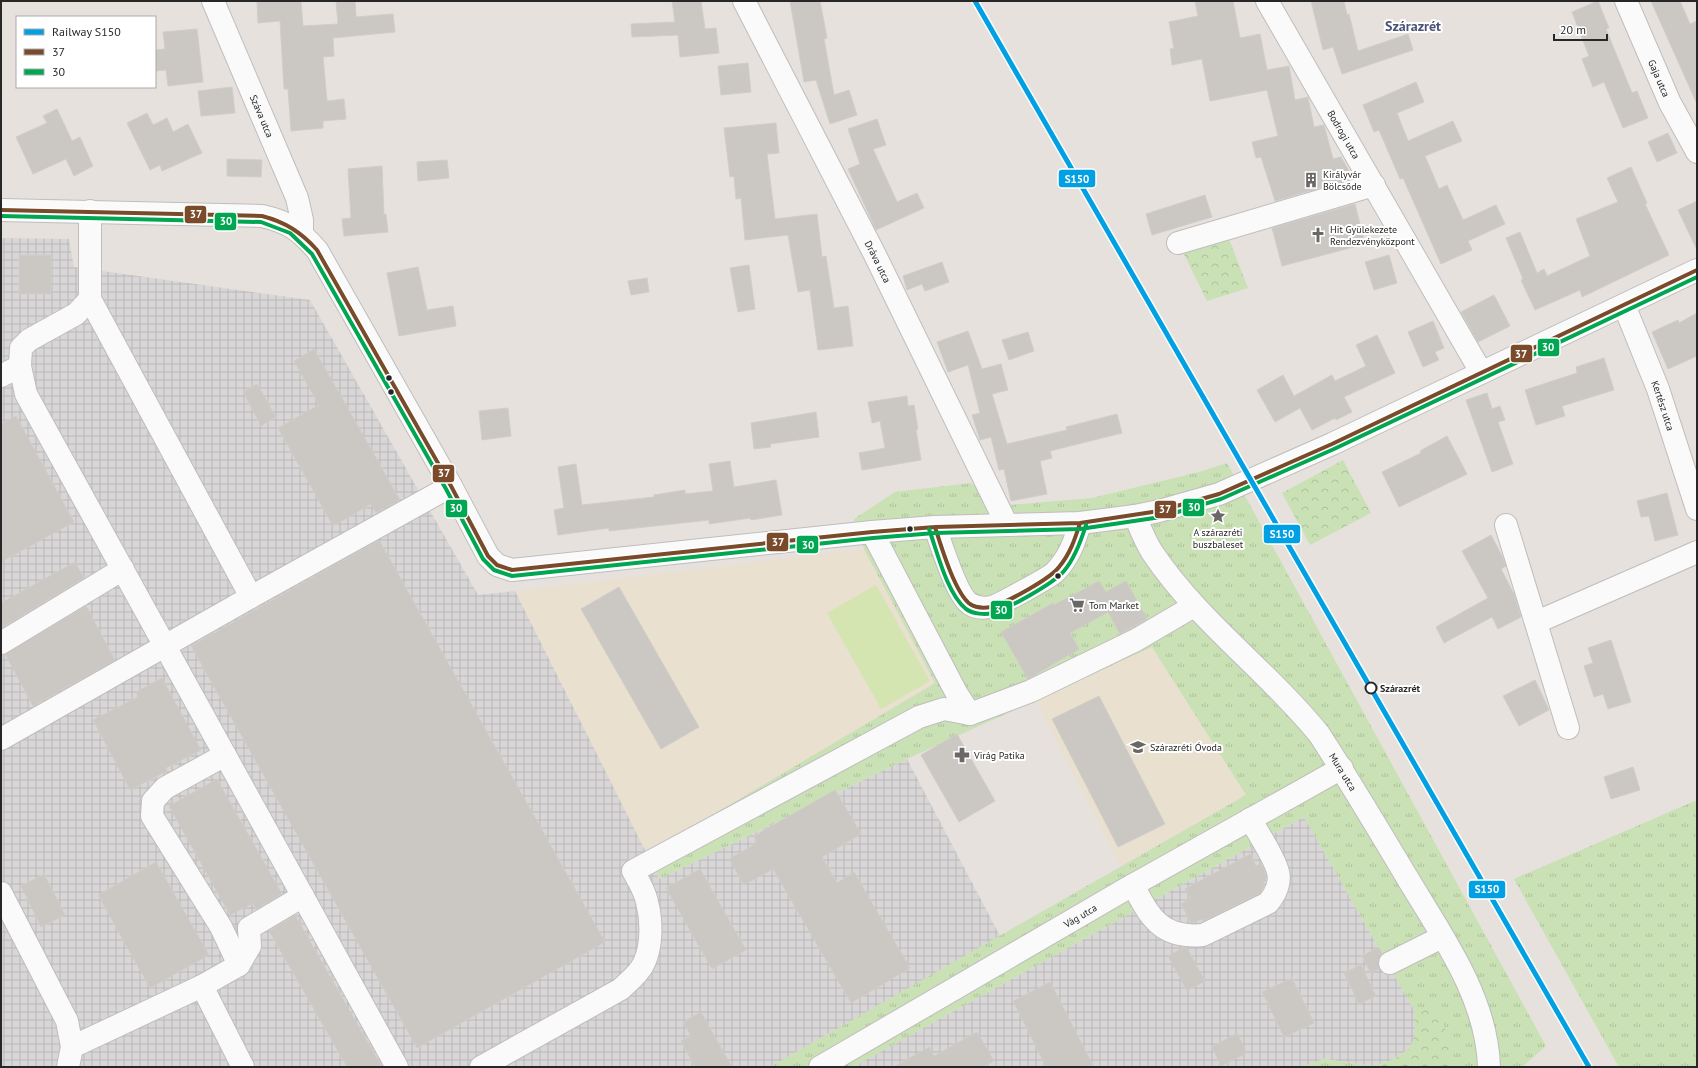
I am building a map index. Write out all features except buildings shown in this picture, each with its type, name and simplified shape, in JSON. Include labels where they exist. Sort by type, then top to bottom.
[{"type":"street","name":"Száva utca","points":[[213,1],[297,198],[302,220],[302,234]]},
{"type":"street","name":"Dráva utca","points":[[744,1],[874,252],[1007,525]]},
{"type":"street","name":"Bodrogi utca","points":[[1267,1],[1480,372]]},
{"type":"street","name":"Gaja utca","points":[[1626,1],[1670,103],[1697,152]]},
{"type":"street","points":[[1178,243],[1374,185]]},
{"type":"street","points":[[1,210],[262,216],[290,225],[302,234],[317,250],[451,486],[488,556],[497,565],[512,570],[872,532],[935,527],[1080,523],[1135,516],[1219,494],[1332,444],[1480,372],[1697,270]]},
{"type":"street","points":[[90,211],[90,299],[251,597]]},
{"type":"street","points":[[90,299],[76,314],[29,340],[21,348],[20,366],[26,394],[396,1067]]},
{"type":"street","name":"Kertész utca","points":[[1624,305],[1658,389],[1697,509]]},
{"type":"street","points":[[1,376],[20,366]]},
{"type":"street","points":[[1,739],[166,647],[251,597],[451,486]]},
{"type":"street","name":"Mura utca","points":[[1135,516],[1151,551],[1194,606],[1302,713],[1319,734],[1342,768],[1455,959],[1478,1009],[1485,1032],[1490,1067]]},
{"type":"street","points":[[935,527],[958,588],[969,604],[976,607],[992,607],[1055,573],[1068,556],[1075,542],[1080,523]]},
{"type":"street","points":[[1506,525],[1537,622],[1568,728]]},
{"type":"street","points":[[872,532],[957,694],[970,714]]},
{"type":"street","points":[[1537,622],[1697,552]]},
{"type":"street","points":[[1,643],[123,569]]},
{"type":"street","points":[[481,1067],[621,989],[643,965],[649,951],[650,936],[647,901],[633,871],[918,716],[944,709],[970,714],[1031,691],[1136,640],[1194,606]]},
{"type":"street","points":[[225,755],[165,788],[153,801],[152,816],[220,927],[239,965]]},
{"type":"street","name":"Vág utca","points":[[820,1067],[1133,885],[1342,768]]},
{"type":"street","points":[[1133,885],[1145,909],[1156,922],[1176,934],[1203,936],[1268,903],[1274,896],[1278,883],[1278,872],[1250,819]]},
{"type":"street","points":[[1,893],[68,1021],[70,1057],[239,965],[250,946],[249,928],[303,896]]},
{"type":"street","points":[[1390,963],[1442,937]]},
{"type":"street","points":[[202,986],[243,1067]]},
{"type":"shaded area","points":[[1,238],[69,239],[74,267],[310,300],[478,595],[515,591],[660,879],[907,759],[1000,936],[770,1067],[1,1067]]},
{"type":"shaded area","points":[[864,549],[935,683],[647,854],[515,591]]},
{"type":"shaded area","name":"Szárazréti Óvoda","points":[[1152,647],[1246,795],[1121,866],[1035,700]]},
{"type":"shaded area","points":[[1304,817],[1414,1010],[1416,1035],[1409,1049],[1390,1061],[1372,1066],[1324,1059],[1302,1067],[853,1067]]},
{"type":"green space","points":[[1229,239],[1248,288],[1207,301],[1182,250]]},
{"type":"green space","points":[[1343,460],[1371,513],[1310,545],[1282,493]]},
{"type":"green space","points":[[1227,463],[1546,1046],[1522,1067],[1303,1067],[1324,1059],[1372,1066],[1390,1061],[1409,1049],[1416,1035],[1414,1010],[1304,817],[853,1067],[770,1067],[1246,795],[1152,647],[907,759],[660,879],[647,854],[935,683],[864,549],[854,519],[895,492],[971,483],[1009,505],[1092,498],[1199,472]]},
{"type":"green space","points":[[876,585],[930,681],[881,709],[827,613]]},
{"type":"green space","points":[[1697,800],[1697,1067],[1619,1067],[1514,879]]},
{"type":"green space","points":[[1437,1008],[1451,1045],[1450,1067],[1372,1067],[1398,1057],[1410,1047],[1413,1041],[1415,1027],[1414,1010]]},
{"type":"rail line","name":"S150","points":[[975,1],[1589,1067]]},
{"type":"transit line","name":"37","points":[[1,210],[262,216],[278,221],[292,228],[317,250],[451,486],[488,556],[497,565],[512,570],[872,532],[935,527],[1080,523],[1159,511],[1219,494],[1332,444],[1697,270]]},
{"type":"transit line","name":"30","points":[[1,216],[261,222],[290,233],[312,254],[446,489],[483,559],[494,570],[512,576],[873,538],[935,533],[1080,529],[1161,517],[1221,499],[1334,449],[1697,277]]},
{"type":"transit line","name":"37","points":[[935,527],[949,568],[964,598],[972,605],[986,608],[998,605],[1017,596],[1047,578],[1054,572],[1069,552],[1080,523]]},
{"type":"transit line","name":"30","points":[[929,529],[943,572],[959,602],[969,611],[979,614],[986,614],[993,613],[1020,601],[1041,589],[1064,571],[1080,543],[1086,525]]},
{"type":"place","name":"Királyvár Bölcsőde","points":[[1311,180]]},
{"type":"place","name":"Hit Gyülekezete Rendezvényközpont","points":[[1318,235]]},
{"type":"place","name":"A szárazréti buszbaleset","points":[[1218,516]]},
{"type":"place","name":"Tom Market","points":[[1077,605]]},
{"type":"place","name":"Szárazrét","points":[[1371,688]]},
{"type":"place","name":"Szárazréti Óvoda","points":[[1138,747]]},
{"type":"place","name":"Virág Patika","points":[[962,755]]},
{"type":"district","name":"Szárazrét","points":[[1413,26]]}]
